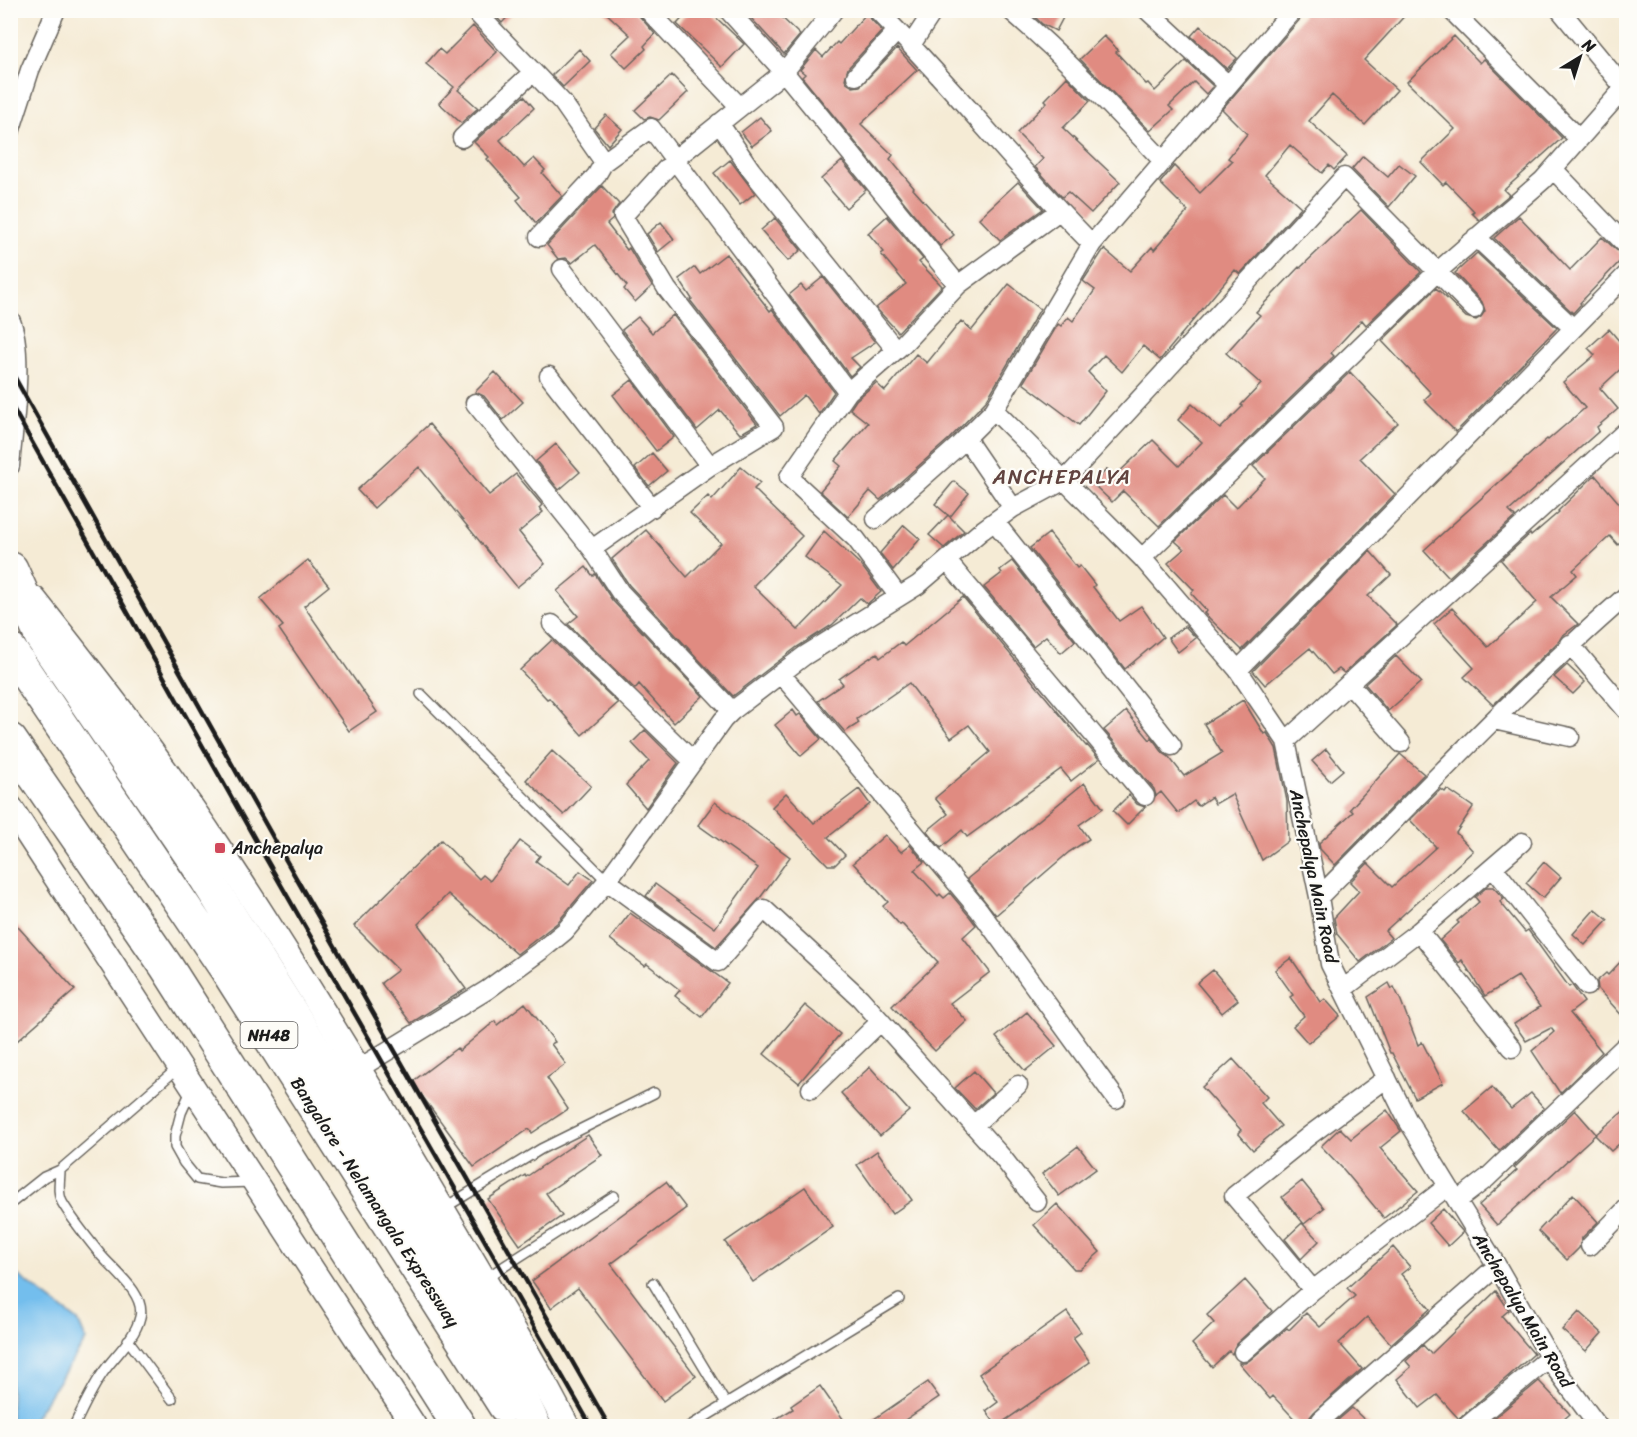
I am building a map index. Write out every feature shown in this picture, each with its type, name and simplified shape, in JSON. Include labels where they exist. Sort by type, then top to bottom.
[{"type":"highway","points":[[11,569],[41,636],[197,864],[481,1314],[534,1426]]},
{"type":"highway","name":"Bangalore - Nelamangala Expressway","points":[[10,650],[227,970],[518,1426]]},
{"type":"highway","name":"NH48","points":[[10,740],[166,966],[459,1426]]},
{"type":"street","points":[[10,132],[30,70],[56,10]]},
{"type":"street","points":[[474,10],[563,103],[604,162]]},
{"type":"street","points":[[648,10],[739,106]]},
{"type":"street","points":[[728,10],[784,72],[958,285]]},
{"type":"street","points":[[592,549],[710,466],[774,427],[667,289],[623,216],[675,159],[784,72],[834,10]]},
{"type":"street","points":[[877,10],[911,45],[1059,212],[1092,244]]},
{"type":"street","points":[[911,45],[934,10]]},
{"type":"street","points":[[1010,10],[1046,41],[1108,102],[1163,161]]},
{"type":"street","points":[[1147,10],[1228,85]]},
{"type":"street","points":[[876,519],[966,439],[994,410],[1092,244],[1293,10]]},
{"type":"street","points":[[1451,10],[1579,139]]},
{"type":"street","points":[[1142,558],[1438,271],[1544,180],[1626,88],[1560,10]]},
{"type":"street","points":[[856,76],[897,31]]},
{"type":"street","points":[[462,138],[533,72]]},
{"type":"street","points":[[719,123],[751,170],[896,350]]},
{"type":"street","points":[[539,237],[596,176],[604,162],[651,129],[848,392]]},
{"type":"street","points":[[1553,169],[1625,244]]},
{"type":"street","points":[[358,1069],[487,990],[543,950],[565,931],[607,881],[693,761],[732,711],[804,656],[918,585],[1014,508],[1065,480],[1344,177],[1474,309]]},
{"type":"street","points":[[899,597],[856,539],[789,477],[848,392],[896,350],[958,285],[1059,212]]},
{"type":"street","points":[[1476,237],[1573,328]]},
{"type":"street","points":[[562,269],[710,466]]},
{"type":"street","points":[[1238,670],[1626,275]]},
{"type":"street","points":[[10,319],[13,325],[18,361],[10,466]]},
{"type":"street","points":[[549,376],[652,508]]},
{"type":"street","points":[[475,404],[592,549],[620,592],[732,711]]},
{"type":"street","name":"Anchepalya Main Road","points":[[994,410],[1142,558],[1238,670],[1286,741],[1319,897],[1330,964],[1407,1119],[1497,1266],[1558,1372],[1598,1426]]},
{"type":"street","points":[[1286,741],[1626,431]]},
{"type":"street","points":[[966,439],[1014,508]]},
{"type":"street","points":[[995,522],[1172,746]]},
{"type":"street","points":[[947,561],[1144,796]]},
{"type":"street","points":[[11,569],[108,693],[220,848],[306,982],[536,1366],[567,1426]]},
{"type":"street","points":[[1319,897],[1570,644],[1626,596]]},
{"type":"street","points":[[552,624],[693,761]]},
{"type":"street","points":[[1570,644],[1626,710]]},
{"type":"street","points":[[781,674],[979,910],[1116,1099]]},
{"type":"street","points":[[1349,683],[1401,743]]},
{"type":"street","points":[[1494,720],[1570,737]]},
{"type":"street","points":[[10,807],[414,1426]]},
{"type":"street","points":[[1343,989],[1419,931],[1522,842]]},
{"type":"street","points":[[1493,867],[1587,986]]},
{"type":"street","points":[[607,881],[718,962],[764,909],[860,998],[1002,1157],[1037,1202]]},
{"type":"street","points":[[1419,931],[1512,1048]]},
{"type":"street","points":[[811,1089],[881,1021]]},
{"type":"street","points":[[1243,1352],[1312,1290],[1452,1194],[1495,1170],[1626,1045]]},
{"type":"street","points":[[1312,1290],[1234,1196],[1310,1135],[1387,1078]]},
{"type":"street","points":[[974,1125],[1018,1085]]},
{"type":"street","points":[[1590,1246],[1626,1209]]},
{"type":"street","points":[[1321,1420],[1497,1266]]},
{"type":"street","points":[[1467,1426],[1550,1357]]},
{"type":"lane","points":[[421,694],[607,881]]},
{"type":"lane","points":[[10,1204],[44,1177],[60,1170],[180,1066]]},
{"type":"lane","points":[[193,1086],[175,1136],[176,1147],[184,1163],[197,1179],[221,1183],[255,1182]]},
{"type":"lane","points":[[441,1209],[541,1149],[654,1093]]},
{"type":"lane","points":[[60,1170],[59,1191],[62,1201],[101,1255],[129,1285],[141,1309],[140,1319],[128,1340],[98,1380],[74,1426]]},
{"type":"lane","points":[[484,1280],[614,1196]]},
{"type":"lane","points":[[653,1283],[726,1404]]},
{"type":"lane","points":[[690,1426],[899,1299]]},
{"type":"lane","points":[[128,1340],[172,1399]]},
{"type":"water","points":[[11,1270],[78,1321],[86,1340],[29,1426],[11,1426]]},
{"type":"building","points":[[490,10],[514,10],[502,23]]},
{"type":"building","points":[[603,10],[634,10],[655,34],[644,46],[646,49],[626,68],[611,53],[630,35]]},
{"type":"building","points":[[690,10],[708,10],[744,44],[722,67],[677,24]]},
{"type":"building","points":[[758,10],[774,10],[800,35],[784,54],[751,18]]},
{"type":"building","points":[[1028,10],[1067,10],[1056,31],[1042,24]]},
{"type":"building","points":[[1304,10],[1410,10],[1364,60],[1397,90],[1365,125],[1332,95],[1309,121],[1347,156],[1334,170],[1329,165],[1322,173],[1290,145],[1265,175],[1301,207],[1240,274],[1235,270],[1160,360],[1143,346],[1122,372],[1104,355],[1088,372],[1106,391],[1079,425],[1023,383],[1058,324],[1061,326],[1068,317],[1073,321],[1095,290],[1083,281],[1104,249],[1130,271],[1152,247],[1154,250],[1188,211],[1160,183],[1174,166],[1200,193],[1232,161],[1228,158],[1247,134],[1222,109],[1302,17]]},
{"type":"building","points":[[866,14],[882,31],[848,68],[845,79],[853,87],[860,86],[897,48],[917,70],[861,124],[893,155],[890,159],[954,235],[940,246],[802,77],[805,74],[800,70],[816,50],[823,57],[837,42],[839,44]]},
{"type":"building","points":[[473,26],[497,52],[458,90],[478,108],[461,123],[439,103],[454,87],[426,64],[439,49],[445,54]]},
{"type":"building","points":[[1200,26],[1237,58],[1227,69],[1191,36]]},
{"type":"building","points":[[1104,36],[1118,50],[1116,52],[1155,91],[1186,61],[1213,86],[1206,94],[1194,82],[1169,106],[1173,110],[1150,131],[1080,59]]},
{"type":"building","points":[[1454,36],[1480,63],[1484,59],[1562,138],[1504,190],[1509,195],[1479,220],[1472,213],[1474,211],[1446,182],[1443,185],[1421,162],[1455,129],[1407,82]]},
{"type":"building","points":[[579,49],[590,61],[563,87],[552,75]]},
{"type":"building","points":[[672,75],[688,92],[659,120],[650,117],[644,119],[635,110]]},
{"type":"building","points":[[1067,77],[1090,101],[1063,128],[1120,182],[1091,213],[1068,192],[1062,197],[1035,167],[1043,159],[1017,133]]},
{"type":"building","points":[[524,96],[534,108],[500,140],[524,167],[534,158],[545,170],[542,173],[562,196],[536,223],[517,200],[521,197],[474,142]]},
{"type":"building","points":[[606,115],[622,129],[608,145],[594,128]]},
{"type":"building","points":[[760,117],[772,131],[752,146],[741,132]]},
{"type":"building","points":[[1363,156],[1388,177],[1399,164],[1415,176],[1389,207],[1352,169]]},
{"type":"building","points":[[730,160],[755,193],[740,205],[714,173]]},
{"type":"building","points":[[842,161],[866,190],[846,208],[821,179]]},
{"type":"building","points":[[1018,182],[1043,209],[1000,240],[979,218]]},
{"type":"building","points":[[602,186],[619,204],[612,214],[613,219],[607,224],[627,250],[629,248],[652,286],[635,302],[624,289],[627,286],[595,245],[572,263],[566,258],[558,259],[547,245]]},
{"type":"building","points":[[1361,210],[1421,272],[1366,325],[1362,320],[1331,353],[1334,356],[1159,526],[1123,491],[1112,502],[1093,484],[1107,469],[1115,476],[1153,440],[1179,466],[1202,442],[1178,420],[1192,404],[1220,429],[1243,406],[1241,405],[1261,384],[1226,353],[1260,315],[1256,312],[1299,267]]},
{"type":"building","points":[[887,216],[923,259],[919,262],[942,286],[898,332],[876,308],[906,284],[881,254],[884,252],[868,233]]},
{"type":"building","points":[[1519,216],[1570,270],[1602,237],[1624,257],[1573,313],[1494,238]]},
{"type":"building","points":[[775,218],[801,250],[788,261],[761,230]]},
{"type":"building","points":[[661,222],[674,239],[658,252],[647,234]]},
{"type":"building","points":[[1477,253],[1557,328],[1456,432],[1424,400],[1431,393],[1382,341],[1436,288],[1466,317],[1476,320],[1481,317],[1485,311],[1482,302],[1455,273]]},
{"type":"building","points":[[726,254],[770,311],[772,309],[834,392],[819,414],[804,395],[780,416],[690,300],[692,299],[679,279],[695,267],[700,274]]},
{"type":"building","points":[[823,277],[875,342],[851,358],[860,367],[850,376],[789,295],[801,285],[806,291]]},
{"type":"building","points":[[1009,284],[1040,309],[986,401],[949,439],[880,500],[870,491],[848,517],[820,491],[841,466],[835,461],[868,423],[850,409],[856,400],[876,383],[885,391],[916,354],[927,363],[961,321],[972,330]]},
{"type":"building","points":[[673,315],[757,424],[740,434],[720,410],[697,430],[622,330],[638,317],[652,333]]},
{"type":"building","points":[[1609,329],[1626,349],[1626,364],[1600,388],[1618,409],[1597,427],[1599,431],[1509,511],[1515,517],[1449,577],[1424,550],[1547,439],[1585,408],[1563,382],[1595,355],[1588,348]]},
{"type":"building","points":[[495,372],[523,402],[503,420],[484,396],[475,392]]},
{"type":"building","points":[[1350,372],[1398,423],[1360,458],[1395,494],[1242,650],[1204,613],[1207,611],[1191,593],[1194,590],[1168,563],[1184,549],[1175,541],[1223,495],[1236,508],[1265,478],[1253,466]]},
{"type":"building","points":[[632,380],[674,437],[656,451],[613,395]]},
{"type":"building","points":[[429,424],[489,495],[516,474],[542,505],[539,508],[543,512],[519,532],[545,564],[517,587],[419,467],[374,508],[357,490]]},
{"type":"building","points":[[556,444],[580,472],[559,490],[536,461]]},
{"type":"building","points":[[652,453],[667,471],[649,486],[635,468]]},
{"type":"building","points":[[741,467],[760,483],[754,489],[802,536],[753,586],[798,630],[842,585],[805,557],[824,531],[861,565],[881,592],[867,604],[860,598],[832,625],[797,647],[733,696],[629,585],[612,559],[646,530],[687,577],[721,543],[690,513],[708,496],[712,500]]},
{"type":"building","points":[[1595,475],[1626,511],[1626,537],[1618,545],[1610,536],[1573,570],[1577,575],[1551,597],[1578,624],[1562,636],[1493,705],[1464,677],[1474,668],[1434,624],[1452,608],[1488,647],[1537,602],[1501,560],[1559,512]]},
{"type":"building","points":[[954,481],[969,493],[950,517],[935,504]]},
{"type":"building","points":[[948,515],[964,531],[944,548],[929,535]]},
{"type":"building","points":[[904,525],[920,539],[893,570],[880,553]]},
{"type":"building","points":[[1049,533],[1077,568],[1080,566],[1119,621],[1141,606],[1163,637],[1125,669],[1030,548]]},
{"type":"building","points":[[1370,551],[1391,575],[1368,596],[1397,625],[1344,673],[1339,669],[1332,674],[1310,648],[1265,685],[1253,671]]},
{"type":"building","points":[[308,560],[329,586],[304,606],[377,712],[349,731],[279,629],[283,626],[260,599]]},
{"type":"building","points":[[1012,561],[1075,641],[1061,653],[1046,636],[1033,646],[984,587],[1002,573],[1000,570]]},
{"type":"building","points":[[586,567],[593,576],[595,574],[612,600],[703,696],[674,723],[639,684],[635,689],[568,624],[578,616],[557,591]]},
{"type":"building","points":[[963,597],[1099,759],[1071,781],[1061,769],[967,837],[962,830],[941,848],[927,831],[948,814],[935,798],[990,752],[969,725],[951,738],[909,683],[857,719],[859,723],[845,732],[818,701],[843,684],[839,679],[877,653],[880,658],[901,642],[904,646]]},
{"type":"building","points":[[1185,626],[1196,638],[1178,652],[1168,638]]},
{"type":"building","points":[[552,640],[618,703],[582,735],[520,670]]},
{"type":"building","points":[[1396,656],[1421,682],[1388,711],[1365,684]]},
{"type":"building","points":[[1567,665],[1585,682],[1573,694],[1554,677]]},
{"type":"building","points":[[1243,700],[1264,734],[1267,733],[1276,748],[1287,801],[1288,841],[1262,860],[1232,794],[1215,804],[1211,797],[1198,806],[1194,801],[1178,813],[1161,792],[1156,796],[1154,789],[1104,730],[1126,711],[1184,776],[1222,753],[1204,724]]},
{"type":"building","points":[[793,710],[797,716],[800,714],[821,739],[801,756],[775,725]]},
{"type":"building","points":[[645,730],[678,763],[646,808],[626,785],[649,761],[632,743]]},
{"type":"building","points":[[1326,749],[1343,770],[1330,781],[1312,761]]},
{"type":"building","points":[[552,751],[591,786],[564,815],[526,780]]},
{"type":"building","points":[[1400,754],[1424,774],[1335,865],[1320,849],[1319,843],[1353,812],[1350,809]]},
{"type":"building","points":[[1084,783],[1103,808],[1079,825],[1089,839],[1069,852],[996,915],[967,879]]},
{"type":"building","points":[[859,789],[870,804],[828,837],[845,855],[835,865],[828,865],[772,807],[786,793],[814,823]]},
{"type":"building","points":[[1441,789],[1445,792],[1447,789],[1473,807],[1456,833],[1473,851],[1385,931],[1391,938],[1360,962],[1337,934],[1334,918],[1359,891],[1350,882],[1368,863],[1392,887],[1436,847],[1410,820]]},
{"type":"building","points":[[1129,795],[1137,804],[1145,807],[1127,825],[1113,811]]},
{"type":"building","points":[[715,802],[790,857],[760,898],[716,947],[646,896],[655,884],[715,928],[758,868],[698,825]]},
{"type":"building","points":[[885,835],[901,852],[910,845],[924,862],[914,870],[938,896],[940,894],[944,898],[950,893],[970,917],[976,925],[963,937],[990,972],[950,1003],[967,1021],[935,1051],[892,1006],[938,962],[883,906],[888,902],[853,863]]},
{"type":"building","points":[[441,840],[479,879],[483,875],[490,881],[520,841],[540,856],[536,861],[569,885],[580,871],[593,880],[557,923],[517,954],[448,894],[418,924],[466,989],[411,1023],[381,983],[398,970],[354,926]]},
{"type":"building","points":[[1544,862],[1561,877],[1543,898],[1526,883]]},
{"type":"building","points":[[1487,887],[1493,887],[1504,899],[1500,902],[1525,932],[1528,930],[1569,987],[1572,985],[1584,1002],[1570,1013],[1602,1052],[1560,1093],[1532,1051],[1554,1032],[1551,1028],[1526,1041],[1514,1024],[1540,1007],[1518,976],[1485,996],[1462,960],[1459,963],[1440,940],[1479,902],[1475,897]]},
{"type":"building","points":[[1595,909],[1608,920],[1585,945],[1573,934]]},
{"type":"building","points":[[630,913],[728,983],[702,1017],[675,996],[680,990],[610,939]]},
{"type":"building","points":[[10,918],[75,990],[10,1047]]},
{"type":"building","points":[[1626,956],[1626,1020],[1598,989],[1597,981],[1606,973],[1608,975]]},
{"type":"building","points":[[1291,958],[1321,1002],[1325,999],[1340,1016],[1308,1043],[1293,1026],[1304,1016],[1290,997],[1293,995],[1275,970]]},
{"type":"building","points":[[1213,970],[1238,1000],[1222,1013],[1197,983]]},
{"type":"building","points":[[1389,983],[1392,989],[1394,987],[1401,1001],[1418,1045],[1422,1042],[1443,1083],[1415,1098],[1390,1053],[1368,997]]},
{"type":"building","points":[[525,1003],[555,1042],[551,1044],[566,1064],[547,1078],[568,1109],[532,1133],[529,1129],[474,1167],[412,1082],[457,1048],[459,1051],[495,1021],[497,1025]]},
{"type":"building","points":[[805,1005],[840,1034],[799,1083],[764,1054]]},
{"type":"building","points":[[1027,1012],[1056,1046],[1025,1071],[996,1037]]},
{"type":"building","points":[[1233,1059],[1267,1097],[1261,1103],[1281,1126],[1253,1150],[1238,1133],[1241,1130],[1202,1087]]},
{"type":"building","points":[[870,1067],[909,1111],[880,1136],[841,1093]]},
{"type":"building","points":[[974,1071],[993,1093],[975,1109],[955,1088]]},
{"type":"building","points":[[1492,1087],[1511,1109],[1531,1093],[1544,1108],[1499,1151],[1464,1111]]},
{"type":"building","points":[[1626,1109],[1626,1138],[1611,1151],[1595,1135]]},
{"type":"building","points":[[1387,1110],[1401,1131],[1380,1148],[1418,1191],[1384,1218],[1321,1146],[1340,1128],[1351,1139]]},
{"type":"building","points":[[1575,1110],[1596,1134],[1497,1225],[1479,1205],[1517,1170],[1514,1168]]},
{"type":"building","points":[[588,1135],[602,1155],[546,1193],[562,1216],[520,1245],[488,1199],[525,1175],[526,1177]]},
{"type":"building","points":[[1078,1146],[1096,1169],[1059,1196],[1042,1174]]},
{"type":"building","points":[[877,1151],[912,1200],[892,1214],[857,1165]]},
{"type":"building","points":[[1302,1181],[1324,1208],[1304,1224],[1282,1197]]},
{"type":"building","points":[[666,1182],[686,1208],[611,1264],[696,1376],[663,1401],[578,1288],[551,1308],[532,1281]]},
{"type":"building","points":[[805,1187],[833,1227],[753,1282],[725,1242]]},
{"type":"building","points":[[1573,1194],[1598,1222],[1582,1238],[1579,1248],[1567,1260],[1538,1231]]},
{"type":"building","points":[[1057,1204],[1100,1252],[1080,1269],[1074,1269],[1034,1225]]},
{"type":"building","points":[[1443,1209],[1463,1232],[1448,1246],[1428,1223]]},
{"type":"building","points":[[1302,1223],[1319,1241],[1301,1259],[1285,1239]]},
{"type":"building","points":[[1393,1247],[1410,1267],[1401,1274],[1430,1309],[1391,1344],[1367,1317],[1339,1343],[1362,1369],[1314,1412],[1310,1417],[1312,1426],[1301,1426],[1273,1396],[1270,1399],[1239,1363],[1250,1360],[1287,1328],[1289,1330],[1306,1313],[1320,1327],[1355,1296],[1347,1288]]},
{"type":"building","points":[[1245,1280],[1272,1311],[1236,1344],[1232,1354],[1229,1351],[1212,1367],[1192,1344],[1214,1323],[1207,1315]]},
{"type":"building","points":[[1496,1291],[1509,1310],[1502,1316],[1534,1354],[1459,1419],[1437,1395],[1420,1408],[1397,1379],[1411,1367],[1406,1361],[1423,1345],[1431,1354]]},
{"type":"building","points":[[1067,1312],[1081,1332],[1073,1338],[1090,1362],[997,1426],[986,1411],[998,1402],[979,1374]]},
{"type":"building","points":[[1579,1312],[1602,1333],[1586,1351],[1562,1330]]},
{"type":"building","points":[[1539,1381],[1570,1414],[1556,1426],[1500,1426],[1493,1419]]},
{"type":"building","points":[[928,1382],[939,1397],[896,1426],[864,1426]]},
{"type":"building","points":[[820,1386],[848,1426],[764,1426],[793,1409],[791,1406]]},
{"type":"building","points":[[1352,1408],[1371,1426],[1331,1426]]},
{"type":"railway","points":[[10,369],[279,848],[609,1426]]},
{"type":"railway","points":[[10,403],[265,857],[591,1426]]},
{"type":"place","name":"Anchepalya","points":[[220,848]]},
{"type":"district","name":"ANCHEPALYA","points":[[1062,477]]}]
